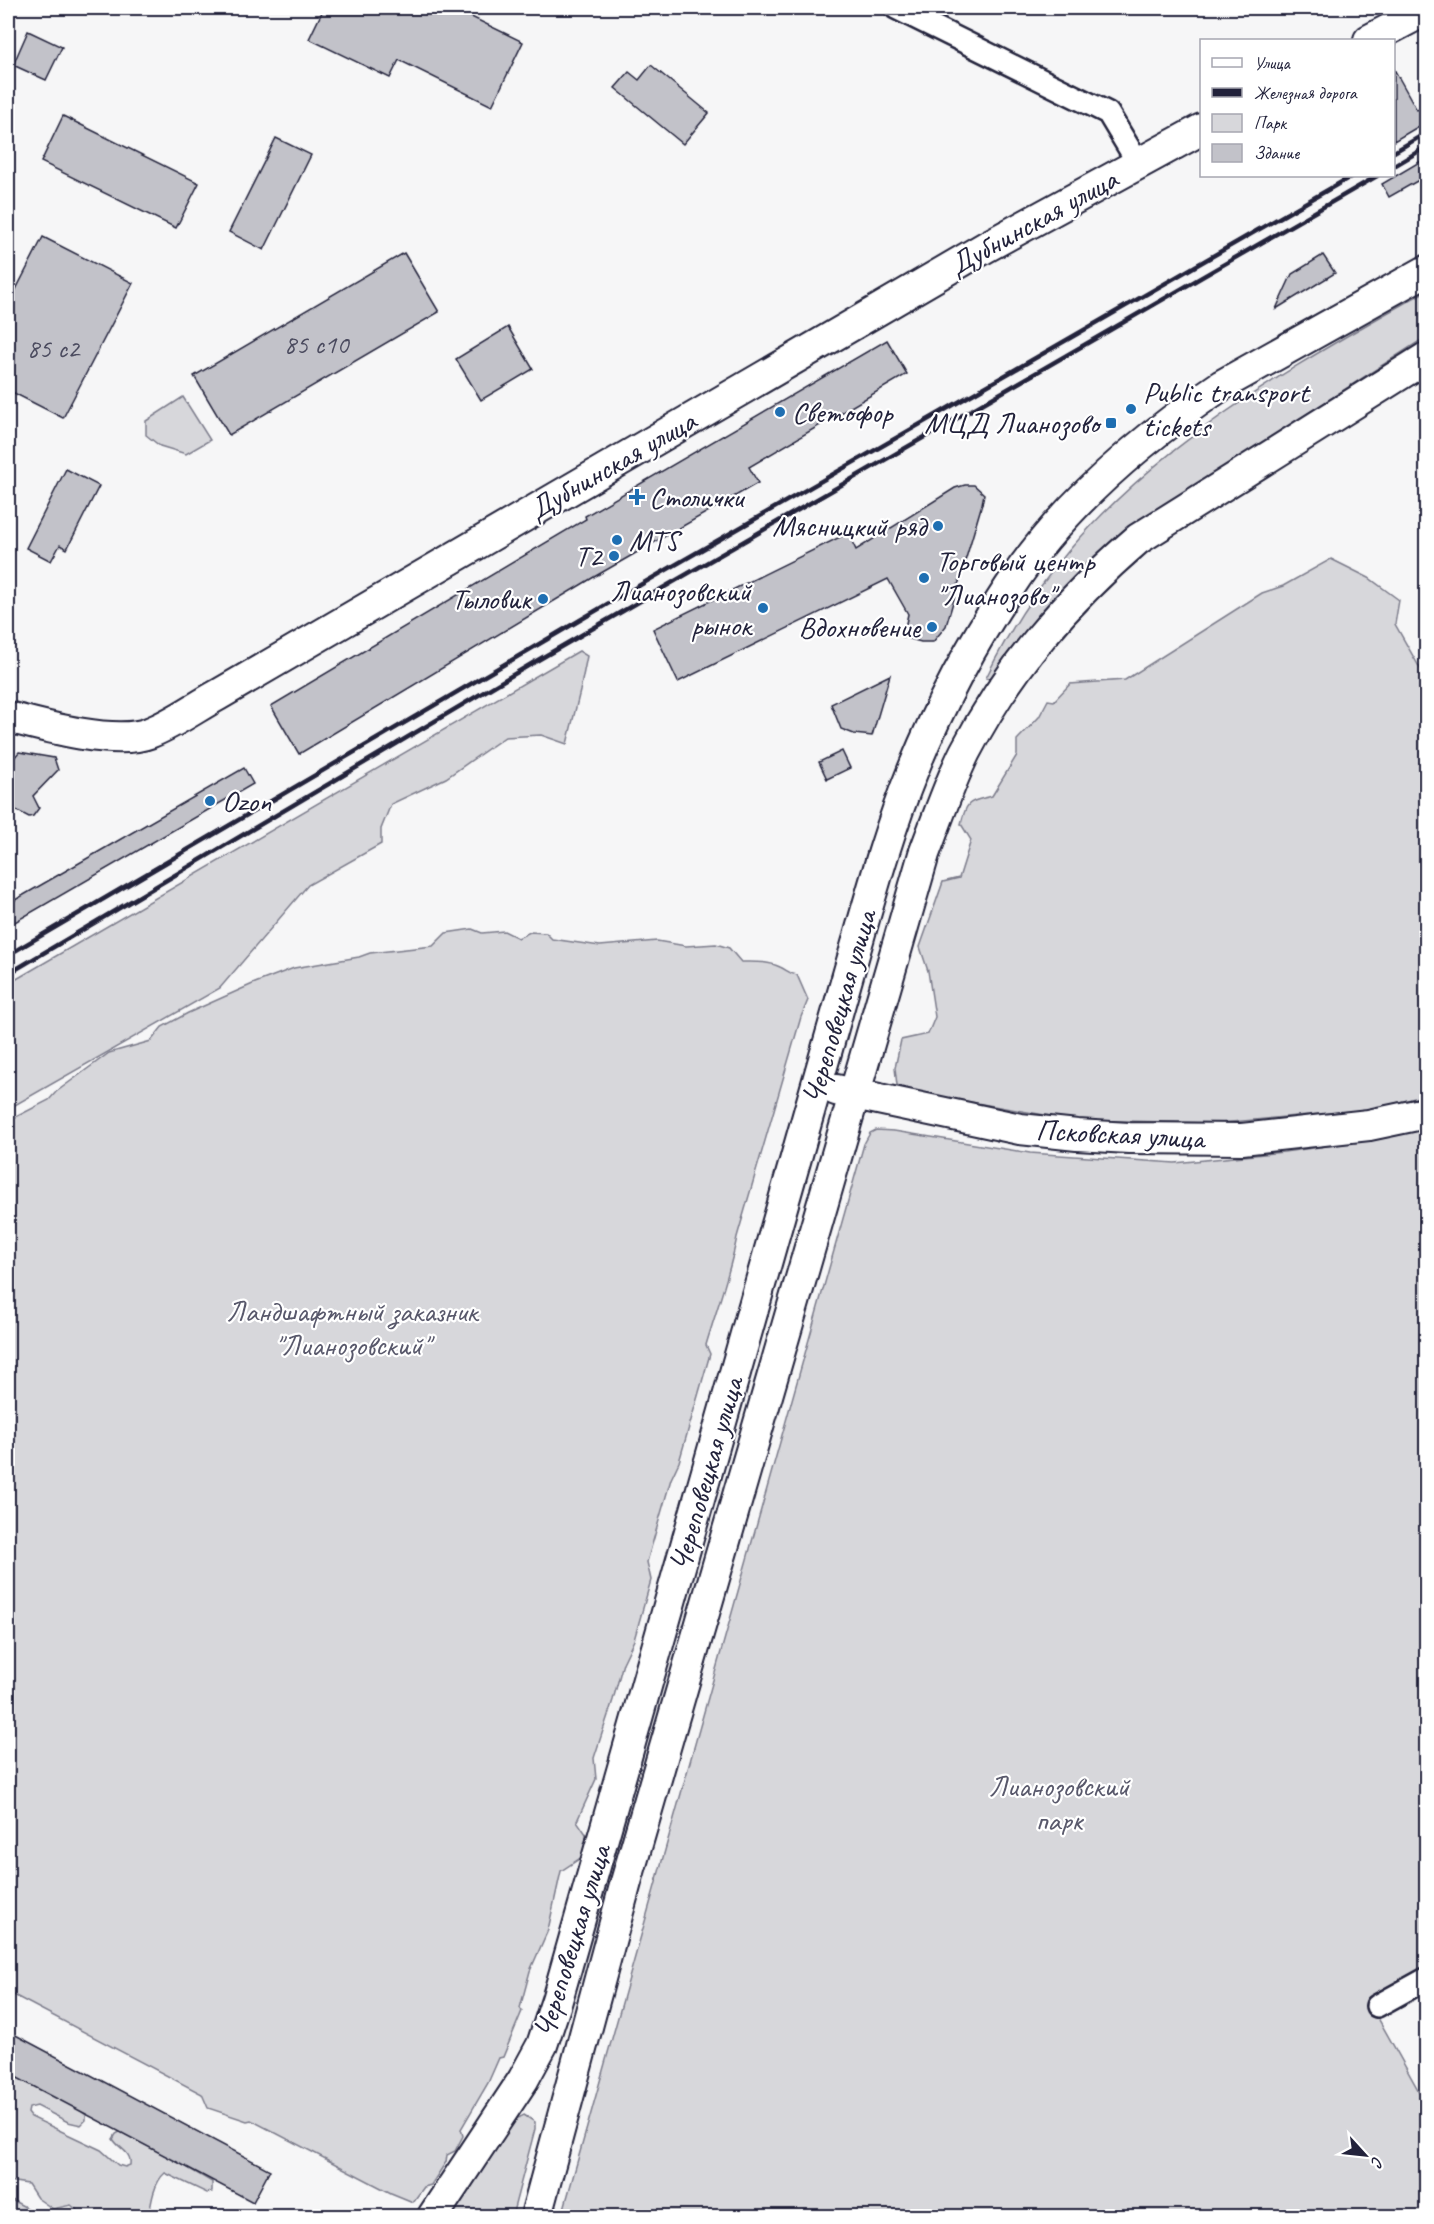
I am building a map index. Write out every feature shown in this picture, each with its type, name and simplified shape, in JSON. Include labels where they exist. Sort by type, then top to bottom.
[{"type":"main road","points":[[1371,39],[1426,10]]},
{"type":"main road","name":"Дубнинская улица","points":[[8,717],[38,725],[109,737],[130,737],[148,733],[218,695],[986,247],[1200,130]]},
{"type":"main road","name":"Череповецкая улица","points":[[434,2217],[523,2080],[542,2044],[554,2012],[887,841],[912,772],[958,674],[1012,582],[1072,510],[1133,452],[1191,406],[1222,385],[1426,270]]},
{"type":"main road","name":"Череповецкая улица","points":[[536,2217],[626,1882],[924,854],[964,753],[1017,668],[1062,611],[1138,539],[1414,376],[1426,358]]},
{"type":"main road","name":"Псковская улица","points":[[816,1085],[1020,1129],[1077,1136],[1242,1139],[1370,1125],[1426,1113]]},
{"type":"street","points":[[896,8],[1108,113],[1138,162]]},
{"type":"street","points":[[1377,2006],[1426,1979]]},
{"type":"green space","points":[[1426,291],[1426,337],[1130,528],[992,680],[986,678],[1024,611],[1068,552],[1119,498],[1174,450],[1234,407],[1296,366]]},
{"type":"green space","points":[[183,397],[210,440],[186,454],[160,446],[146,435],[146,421]]},
{"type":"green space","points":[[1331,559],[1369,578],[1399,600],[1395,624],[1426,679],[1426,1095],[1374,1109],[1220,1123],[1073,1120],[908,1091],[897,1085],[895,1068],[901,1040],[928,1034],[935,1017],[928,971],[920,947],[943,882],[959,878],[971,840],[961,824],[965,810],[970,803],[992,796],[1017,755],[1017,740],[1039,717],[1048,700],[1054,701],[1070,684],[1125,680],[1262,593],[1283,586]]},
{"type":"green space","points":[[579,651],[587,656],[567,744],[541,735],[505,737],[446,778],[391,804],[381,829],[381,844],[308,885],[220,988],[8,1109],[8,984]]},
{"type":"green space","name":"Ландшафтный заказник \"Лианозовский\"","points":[[472,929],[482,933],[504,931],[518,938],[530,932],[546,933],[552,939],[600,946],[657,941],[686,946],[716,944],[729,948],[741,962],[771,964],[797,975],[808,1000],[801,1017],[706,1345],[710,1354],[647,1562],[651,1580],[634,1640],[623,1663],[594,1758],[596,1779],[577,1821],[586,1834],[585,1855],[561,1871],[548,1930],[530,1971],[520,2008],[522,2011],[503,2057],[499,2058],[488,2083],[461,2129],[463,2136],[455,2151],[447,2155],[446,2162],[431,2185],[424,2187],[413,2202],[391,2193],[251,2120],[247,2121],[208,2108],[202,2094],[8,1992],[8,1121],[49,1100],[56,1092],[109,1053],[151,1041],[162,1027],[255,983],[294,968],[370,953],[433,946],[446,933]]},
{"type":"green space","name":"Лианозовский парк","points":[[1426,1129],[1426,1968],[1368,2000],[1426,2104],[1426,2216],[562,2216],[864,1144],[870,1133],[876,1130],[894,1131],[1030,1153],[1175,1163],[1284,1152],[1384,1138]]},
{"type":"green space","points":[[8,2069],[75,2107],[86,2115],[86,2120],[81,2125],[68,2122],[37,2106],[29,2108],[28,2113],[31,2117],[101,2150],[118,2165],[125,2167],[130,2165],[129,2157],[113,2139],[123,2130],[212,2182],[212,2192],[207,2193],[165,2173],[156,2187],[149,2216],[76,2216],[77,2210],[71,2205],[53,2209],[37,2198],[28,2184],[8,2181],[8,2101],[11,2095],[8,2091]]},
{"type":"green space","points":[[524,2115],[535,2122],[535,2129],[512,2216],[452,2216],[516,2119]]},
{"type":"green space","points":[[8,2198],[42,2216],[8,2216]]},
{"type":"building","points":[[324,8],[453,8],[523,42],[492,106],[399,60],[390,78],[309,39]]},
{"type":"building","points":[[28,31],[62,47],[46,80],[13,65]]},
{"type":"building","points":[[651,65],[709,113],[683,144],[615,88],[629,72],[639,80]]},
{"type":"building","points":[[1395,71],[1417,110],[1426,104],[1426,122],[1395,140]]},
{"type":"building","points":[[63,116],[199,183],[176,228],[41,162]]},
{"type":"building","points":[[276,138],[311,155],[264,250],[229,232]]},
{"type":"building","points":[[1426,158],[1426,176],[1389,197],[1382,184]]},
{"type":"building","points":[[43,237],[133,283],[63,418],[8,390],[8,305]]},
{"type":"building","points":[[404,253],[439,312],[229,435],[194,376]]},
{"type":"building","points":[[1323,255],[1335,273],[1276,309],[1292,274]]},
{"type":"building","points":[[508,327],[533,369],[481,400],[456,359]]},
{"type":"building","points":[[887,340],[907,374],[749,467],[758,483],[594,577],[299,754],[271,706],[586,519],[585,516]]},
{"type":"building","points":[[66,469],[99,486],[67,549],[60,545],[51,561],[26,548]]},
{"type":"building","points":[[974,485],[984,494],[982,504],[946,626],[933,642],[921,642],[903,637],[908,614],[888,579],[678,682],[653,629],[848,533],[856,550],[955,488]]},
{"type":"building","points":[[890,675],[872,736],[854,734],[841,729],[831,704]]},
{"type":"building","points":[[842,751],[850,768],[827,779],[819,762]]},
{"type":"building","points":[[19,752],[54,758],[58,770],[33,796],[39,808],[33,816],[29,817],[8,806],[8,765]]},
{"type":"building","points":[[244,768],[253,784],[8,926],[8,904]]},
{"type":"building","points":[[8,2031],[270,2170],[253,2202],[8,2073]]},
{"type":"railway","points":[[1395,151],[1426,133]]},
{"type":"railway","points":[[1395,165],[1426,147]]},
{"type":"railway","points":[[8,955],[621,596],[1350,177]]},
{"type":"railway","points":[[8,974],[538,660],[1375,177]]},
{"type":"place","name":"Public transport tickets","points":[[1131,409]]},
{"type":"place","name":"Светофор","points":[[780,412]]},
{"type":"place","name":"МЦД Лианозово","points":[[1111,423]]},
{"type":"place","name":"Столички","points":[[637,497]]},
{"type":"place","name":"Мясницкий ряд","points":[[938,526]]},
{"type":"place","name":"MTS","points":[[617,540]]},
{"type":"place","name":"T2","points":[[614,556]]},
{"type":"place","name":"Торговый центр \"Лианозово\"","points":[[924,578]]},
{"type":"place","name":"Тыловик","points":[[543,599]]},
{"type":"place","name":"Лианозовский рынок","points":[[763,608]]},
{"type":"place","name":"Вдохновение","points":[[932,627]]},
{"type":"place","name":"Ozon","points":[[210,801]]}]
